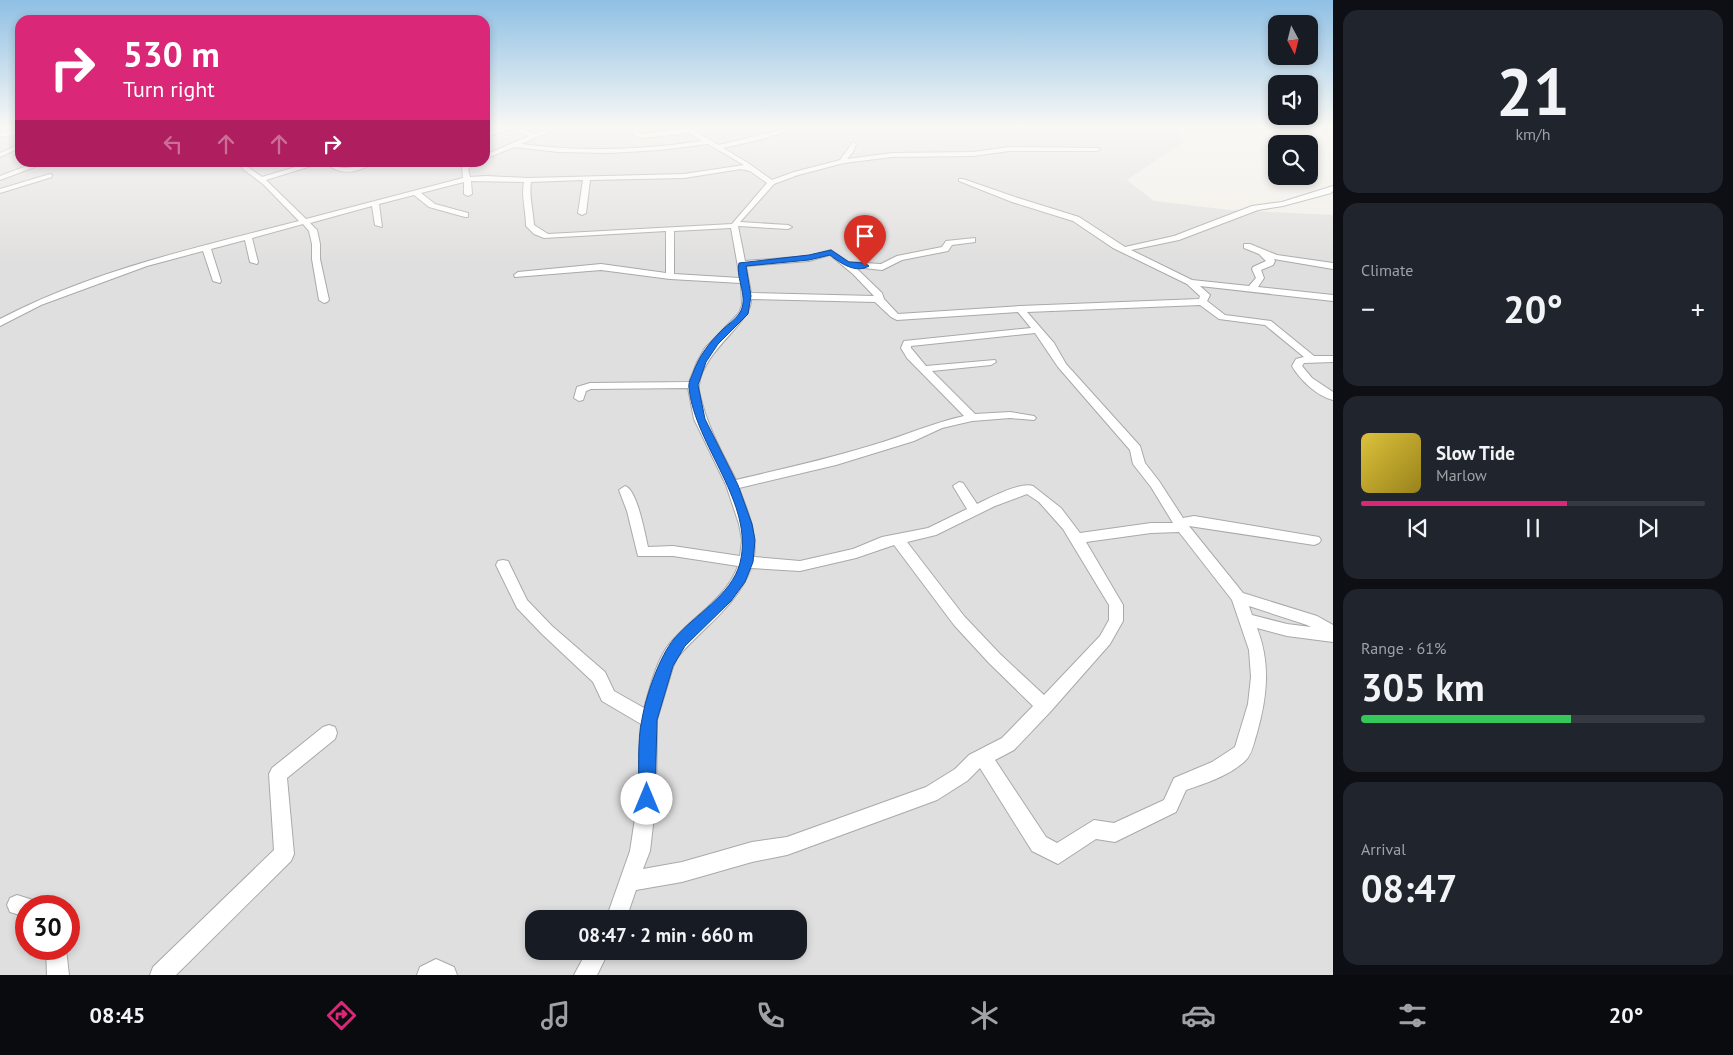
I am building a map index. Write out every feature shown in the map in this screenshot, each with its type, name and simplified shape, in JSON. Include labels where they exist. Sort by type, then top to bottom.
[{"type":"street","points":[[0,178],[13,174]]},
{"type":"street","points":[[252,174],[313,230],[316,244],[316,259],[324,300]]},
{"type":"street","points":[[260,180],[282,174]]},
{"type":"street","points":[[464,174],[470,186],[468,194]]},
{"type":"street","points":[[0,323],[38,303],[112,274],[206,246],[468,179],[528,180],[684,176],[702,174]]},
{"type":"street","points":[[757,174],[771,183]]},
{"type":"street","points":[[619,910],[640,851],[647,799],[649,720],[666,666],[680,642],[727,597],[740,579],[746,562],[749,540],[746,524],[732,485],[700,419],[693,385],[709,350],[744,314],[747,296],[735,225],[737,220],[760,198],[771,183],[795,174]]},
{"type":"street","points":[[0,191],[50,176]]},
{"type":"street","points":[[582,213],[587,178]]},
{"type":"street","points":[[528,180],[525,197],[529,204],[530,226],[536,232],[547,236],[735,225],[788,227]]},
{"type":"street","points":[[961,180],[1006,197],[1076,219],[1116,246],[1190,282],[1205,295],[1202,302]]},
{"type":"street","points":[[1127,251],[1132,247],[1176,238],[1254,210],[1255,208],[1284,204],[1331,191]]},
{"type":"street","points":[[416,192],[429,205],[465,215]]},
{"type":"street","points":[[375,202],[379,225]]},
{"type":"street","points":[[670,228],[670,276]]},
{"type":"street","points":[[248,236],[254,262]]},
{"type":"street","points":[[847,264],[882,267],[900,258],[945,249],[949,243],[972,240]]},
{"type":"street","points":[[206,246],[210,255],[210,267],[217,281]]},
{"type":"street","points":[[1247,246],[1263,254],[1294,261],[1333,266]]},
{"type":"street","points":[[742,264],[809,258],[831,252],[847,264],[879,294],[879,300],[893,316],[897,317],[1020,309],[1202,302],[1222,317],[1268,323],[1312,359]]},
{"type":"street","points":[[1252,288],[1260,278],[1256,269],[1271,261],[1263,254]]},
{"type":"street","points":[[518,275],[542,271],[601,267],[670,276],[745,281]]},
{"type":"street","points":[[1190,282],[1333,298]]},
{"type":"street","points":[[747,296],[879,300]]},
{"type":"street","points":[[983,757],[1039,844],[1058,854],[1094,829],[1115,834],[1170,806],[1180,784],[1212,772],[1241,753],[1252,721],[1261,678],[1255,639],[1238,596],[1181,525],[1155,484],[1139,464],[1136,449],[1062,365],[1038,330],[1020,309]]},
{"type":"street","points":[[972,418],[924,369],[906,348],[907,343],[1038,330]]},
{"type":"street","points":[[1333,359],[1300,361],[1297,366],[1307,379],[1333,398]]},
{"type":"street","points":[[924,369],[991,362]]},
{"type":"street","points":[[579,398],[581,389],[590,386],[693,385]]},
{"type":"street","points":[[732,485],[832,462],[910,438],[939,425],[972,418],[1010,415],[1030,418]]},
{"type":"street","points":[[959,486],[974,510]]},
{"type":"street","points":[[625,490],[633,511],[643,552],[673,551],[746,562],[800,566],[856,553],[882,542],[931,532],[974,510],[1013,493],[1029,489],[1048,501],[1076,538],[1116,605],[1116,621],[1104,640],[1008,744],[983,757],[930,794],[787,846],[752,852],[682,872],[630,881]]},
{"type":"street","points":[[1076,538],[1181,525],[1194,521],[1314,540]]},
{"type":"street","points":[[897,539],[915,560],[948,607],[1001,667],[1045,706]]},
{"type":"street","points":[[503,565],[522,604],[547,630],[599,676],[608,696],[649,720]]},
{"type":"street","points":[[1238,596],[1312,620],[1333,634]]},
{"type":"street","points":[[1247,620],[1287,630],[1333,634]]},
{"type":"street","points":[[161,975],[209,929],[250,884],[284,854],[278,774],[329,733]]},
{"type":"street","points":[[57,960],[58,975]]},
{"type":"street","points":[[585,975],[594,960]]},
{"type":"street","points":[[428,975],[436,970],[446,975]]},
{"type":"shaded area","points":[[0,174],[1137,174],[1127,180],[1154,201],[1230,210],[1333,215],[1333,975],[0,975]]},
{"type":"route","points":[[647,799],[649,720],[666,666],[680,642],[727,597],[740,579],[746,562],[749,540],[746,524],[732,485],[700,419],[693,385],[709,350],[744,314],[747,296],[742,264],[809,258],[831,252],[847,264],[865,266]]}]
